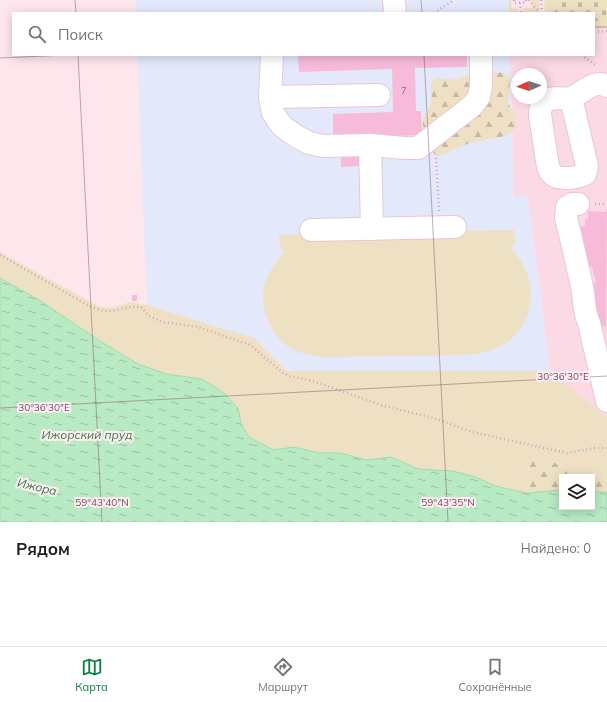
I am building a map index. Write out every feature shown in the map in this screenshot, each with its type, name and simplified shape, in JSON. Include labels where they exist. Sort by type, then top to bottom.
[{"type":"lane","points":[[394,0],[395,12]]},
{"type":"lane","points":[[272,56],[270,97],[273,113],[282,126],[309,143],[323,146],[370,145],[404,148],[418,148],[472,106],[479,97],[481,85],[480,56]]},
{"type":"lane","points":[[572,98],[591,86],[603,84],[604,77]]},
{"type":"lane","points":[[270,97],[380,95]]},
{"type":"lane","points":[[370,145],[372,229]]},
{"type":"lane","points":[[578,204],[572,204],[568,207],[566,218],[582,290],[583,307],[585,315],[590,323],[607,401]]},
{"type":"lane","points":[[311,230],[448,227]]},
{"type":"path","points":[[436,12],[454,0]]},
{"type":"path","points":[[514,0],[514,3],[526,2],[527,0],[540,12]]},
{"type":"path","points":[[541,0],[541,12]]},
{"type":"path","points":[[520,2],[521,12]]},
{"type":"path","points":[[595,32],[607,31]]},
{"type":"path","points":[[582,56],[604,77]]},
{"type":"path","points":[[418,148],[435,148],[448,227]]},
{"type":"path","points":[[0,255],[89,306],[100,310],[112,311],[128,307],[141,307],[149,316],[163,322],[198,327],[250,345],[283,373],[289,376],[313,381],[384,406],[434,418],[479,433],[567,453],[594,448],[607,448]]},
{"type":"shaded area","points":[[135,0],[509,0],[509,12],[136,12]]},
{"type":"shaded area","points":[[595,30],[607,30],[607,418],[550,371],[528,197],[514,197],[511,104],[547,104],[547,68],[511,68],[511,91],[510,56],[595,56]]},
{"type":"shaded area","points":[[137,56],[510,56],[514,197],[528,196],[550,371],[287,371],[254,338],[147,305]]},
{"type":"green space","points":[[509,0],[511,0],[512,9],[518,9],[518,12],[509,12]]},
{"type":"green space","points":[[531,0],[539,0],[540,12],[523,12],[523,8],[532,8]]},
{"type":"green space","points":[[544,0],[554,0],[555,12],[545,12]]},
{"type":"green space","points":[[554,0],[607,0],[607,20],[595,21],[595,12],[555,12]]},
{"type":"green space","points":[[607,20],[607,29],[595,30],[595,21]]},
{"type":"green space","points":[[478,69],[503,73],[510,78],[508,103],[516,118],[516,126],[512,133],[470,143],[446,154],[437,156],[427,144],[423,128],[423,118],[429,110],[431,102],[431,83],[437,78],[458,79]]},
{"type":"green space","points":[[514,230],[515,243],[511,249],[520,259],[530,283],[531,296],[529,308],[519,331],[509,341],[494,349],[468,355],[315,356],[296,351],[288,346],[280,340],[269,324],[264,305],[264,286],[272,268],[285,252],[280,248],[279,235]]},
{"type":"green space","points":[[0,252],[100,307],[113,308],[130,302],[147,305],[254,338],[287,371],[550,371],[607,418],[607,476],[595,479],[595,474],[580,474],[560,464],[530,459],[526,493],[495,486],[475,477],[453,471],[418,469],[391,457],[367,460],[340,453],[319,453],[294,447],[273,450],[249,437],[241,423],[238,408],[223,392],[202,379],[166,374],[138,364],[100,341],[39,300],[0,278]]},
{"type":"green space","points":[[530,459],[560,464],[580,474],[559,474],[559,490],[526,493]]},
{"type":"green space","points":[[607,476],[607,492],[595,492],[595,479]]},
{"type":"water","name":"Ижорский пруд","points":[[0,278],[39,300],[100,341],[138,364],[166,374],[202,379],[223,392],[238,408],[241,423],[249,437],[273,450],[294,447],[319,453],[340,453],[367,460],[391,457],[418,469],[453,471],[475,477],[495,486],[526,493],[559,490],[559,510],[595,510],[595,492],[607,492],[607,522],[0,522]]},
{"type":"building","points":[[298,56],[467,56],[467,67],[415,68],[416,111],[421,111],[422,135],[333,138],[333,114],[393,112],[392,69],[299,72]]},
{"type":"building","points":[[341,154],[363,154],[363,166],[341,167]]},
{"type":"building","points":[[607,209],[606,333],[605,326],[601,327],[600,320],[596,317],[592,284],[596,283],[592,267],[588,268],[579,227],[585,226],[585,219],[588,219],[588,211],[606,212]]},
{"type":"building","points":[[132,295],[137,295],[137,301],[132,301]]},
{"type":"water label","name":"Ижора","points":[[37,487]]}]
